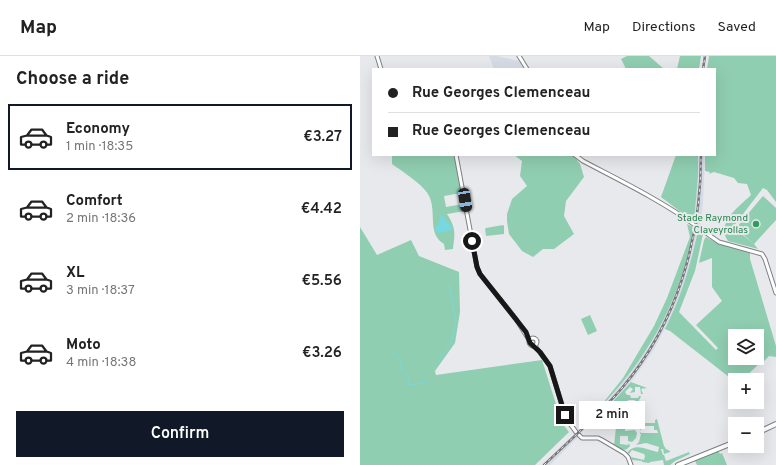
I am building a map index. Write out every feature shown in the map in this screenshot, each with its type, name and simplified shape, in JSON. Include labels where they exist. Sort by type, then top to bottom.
[{"type":"main road","points":[[764,430],[776,424]]},
{"type":"main road","points":[[678,465],[728,445]]},
{"type":"street","points":[[377,56],[381,68]]},
{"type":"street","points":[[519,56],[526,68]]},
{"type":"street","points":[[456,156],[477,267],[480,274],[526,332],[530,338],[531,344],[536,345]]},
{"type":"street","points":[[576,156],[680,214],[719,242],[762,254],[776,292]]},
{"type":"street","points":[[530,338],[536,340],[536,345],[550,366],[565,415],[578,434],[582,438],[598,438],[628,457],[631,465]]},
{"type":"shaded area","points":[[489,56],[497,56],[519,61],[523,68],[494,68]]},
{"type":"shaded area","points":[[698,156],[705,156],[703,204],[700,226],[694,222],[698,176]]},
{"type":"shaded area","points":[[695,228],[698,231],[688,275],[673,313],[653,351],[631,382],[580,434],[577,431],[610,398],[649,347],[672,302],[680,282]]},
{"type":"shaded area","points":[[575,433],[578,437],[550,465],[542,465]]},
{"type":"green space","points":[[627,56],[649,56],[663,68],[626,68],[621,59]]},
{"type":"green space","points":[[680,56],[701,56],[699,68],[677,68]]},
{"type":"green space","points":[[709,56],[776,56],[776,202],[767,190],[763,188],[733,227],[758,249],[728,241],[725,234],[725,228],[730,215],[751,195],[747,184],[738,183],[734,178],[714,172],[709,174],[710,172],[705,171],[705,156],[716,156],[716,68],[707,68]]},
{"type":"green space","points":[[392,156],[454,156],[461,193],[444,196],[446,207],[463,204],[465,211],[447,214],[454,231],[453,249],[445,250],[444,244],[435,234],[431,201],[428,194],[417,182],[392,164]]},
{"type":"green space","points":[[515,156],[574,156],[580,164],[584,177],[566,201],[564,216],[574,234],[554,249],[543,249],[533,257],[522,251],[509,234],[507,221],[507,214],[512,199],[527,186],[520,176],[522,161]]},
{"type":"green space","points":[[676,156],[698,156],[698,176],[694,222],[661,197]]},
{"type":"green space","name":"Stade Raymond Claveyrollas","points":[[763,196],[776,208],[776,220],[754,244],[736,228]]},
{"type":"green space","points":[[687,224],[695,228],[688,256],[671,303],[663,320],[644,353],[621,384],[595,413],[623,378],[654,326],[667,298],[690,237]]},
{"type":"green space","points":[[503,225],[504,234],[486,236],[486,228]]},
{"type":"green space","points":[[360,227],[377,255],[411,240],[419,256],[459,272],[460,312],[455,343],[435,371],[436,375],[542,360],[562,423],[569,432],[535,465],[360,465]]},
{"type":"green space","points":[[698,231],[703,234],[695,271],[679,312],[716,350],[718,348],[696,325],[722,301],[712,287],[712,258],[699,263],[704,240],[706,237],[717,243],[750,251],[750,259],[776,346],[776,357],[769,356],[764,361],[764,329],[728,329],[728,365],[758,365],[749,373],[728,373],[728,376],[670,331],[665,329],[681,293],[689,269]]},
{"type":"green space","points":[[590,315],[597,331],[588,335],[581,319]]},
{"type":"green space","points":[[631,382],[647,388],[641,389],[643,394],[641,394],[640,387],[635,387],[635,392],[630,393],[633,389],[630,387],[625,392],[627,395],[630,395],[631,398],[638,398],[641,396],[636,407],[634,408],[635,400],[628,400],[627,404],[620,404],[620,408],[613,408],[613,410],[609,410],[606,413],[604,411]]},
{"type":"green space","points":[[634,410],[637,411],[637,426],[634,426],[634,422],[625,422],[625,431],[635,430],[637,433],[636,438],[632,442],[628,441],[628,436],[620,436],[620,444],[628,445],[629,443],[630,446],[623,450],[614,445],[617,419],[613,417],[618,417],[620,419],[630,415],[629,414],[635,411]]},
{"type":"green space","points":[[657,419],[664,446],[670,451],[664,454],[663,449],[661,449],[666,461],[689,452],[690,454],[670,465],[664,465],[663,460],[649,463],[632,460],[631,457],[644,460],[644,454],[632,450],[629,454],[627,453],[630,450],[637,447],[658,452],[659,447],[646,443],[636,445],[639,442],[640,432],[658,433],[657,430],[654,430],[654,426],[641,426],[640,430],[640,421],[641,423],[655,423],[655,420]]},
{"type":"green space","points":[[718,451],[720,454],[722,453],[727,465],[697,465],[695,461]]},
{"type":"water","points":[[441,214],[453,229],[440,233],[436,231],[435,228],[439,224]]},
{"type":"waterway","points":[[436,365],[452,341],[456,322],[449,285]]},
{"type":"waterway","points":[[393,350],[396,357],[400,360],[410,385],[425,382]]},
{"type":"railway","points":[[703,68],[705,56]]},
{"type":"railway","points":[[544,465],[594,418],[622,388],[641,363],[658,336],[671,308],[691,249],[700,187],[701,156]]},
{"type":"place","name":"Stade Raymond Claveyrollas","points":[[756,224]]},
{"type":"route","points":[[472,241],[477,267],[480,274],[526,332],[530,343],[535,346],[548,362],[565,415]]}]
